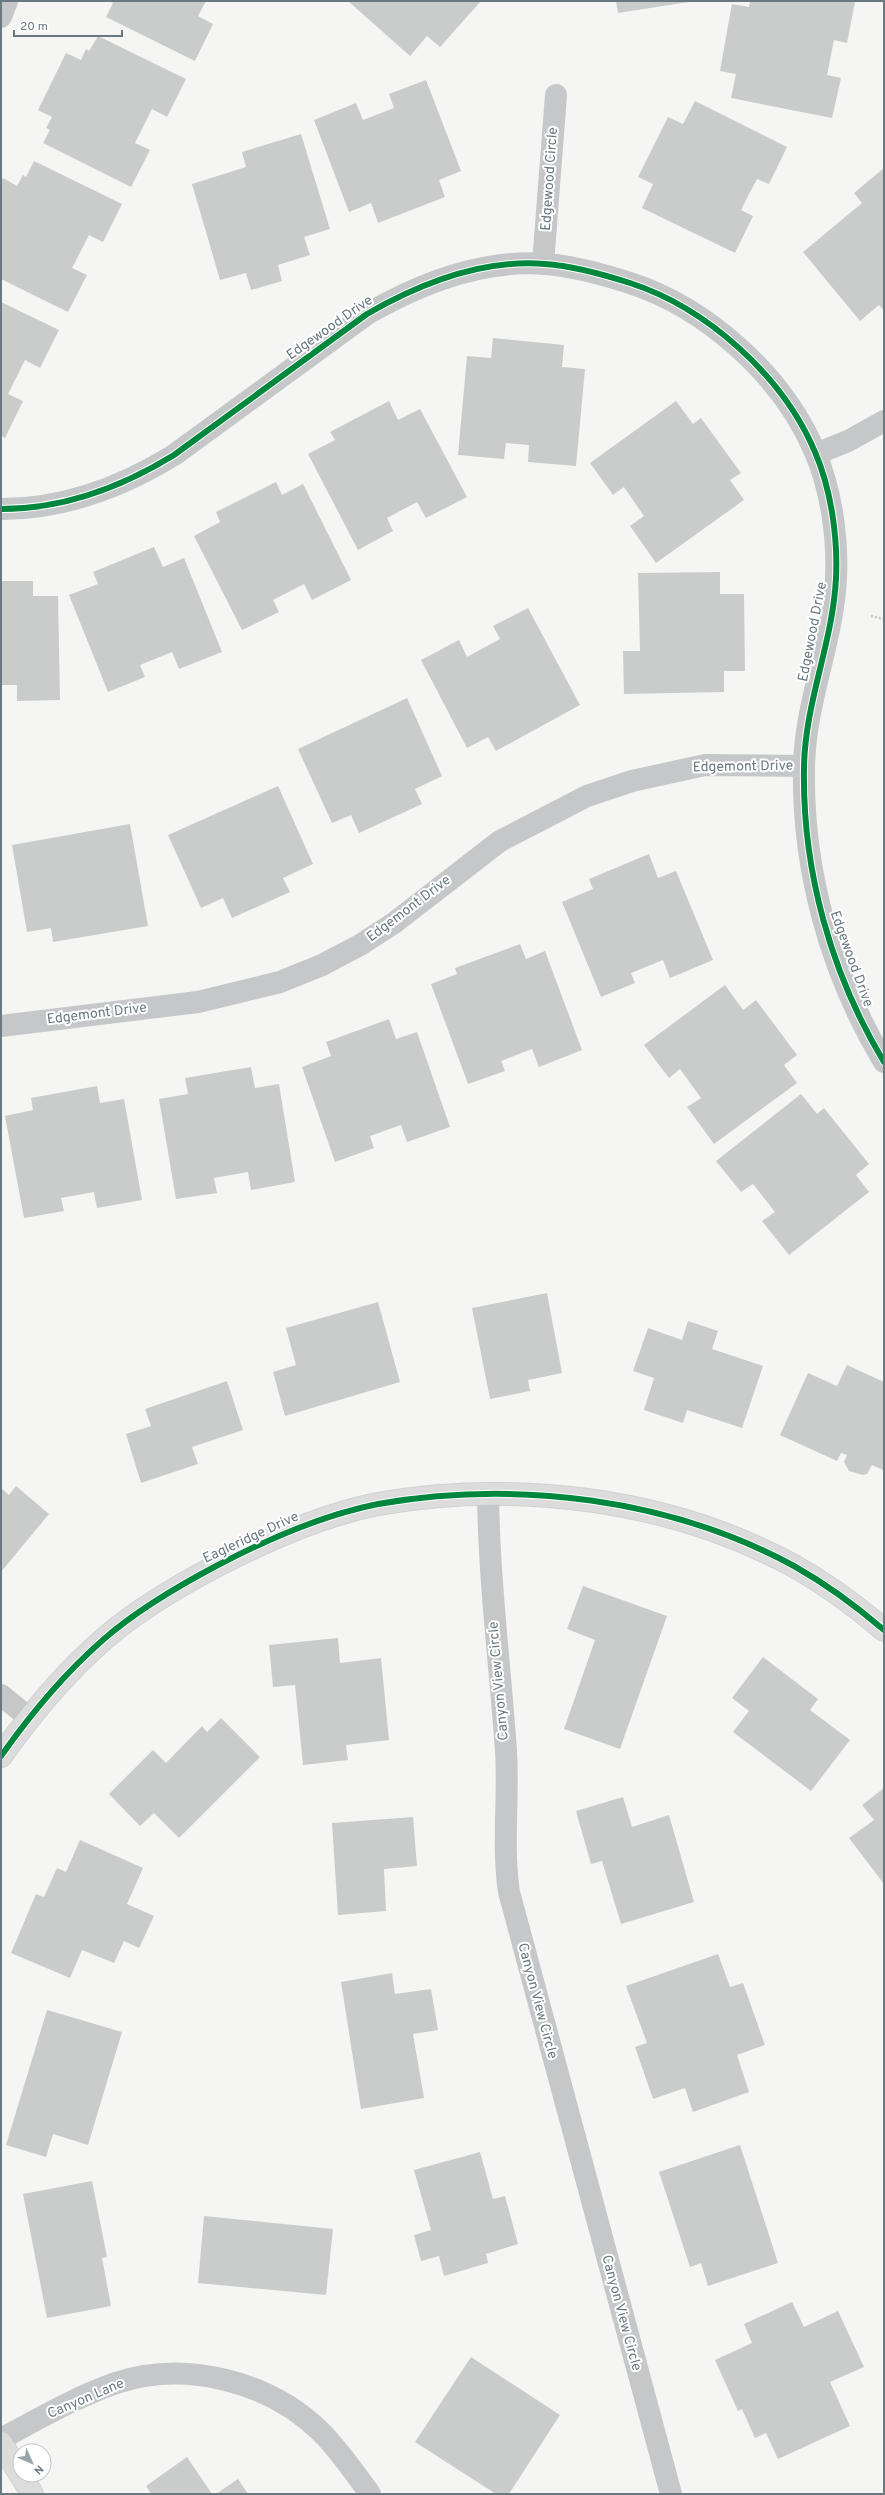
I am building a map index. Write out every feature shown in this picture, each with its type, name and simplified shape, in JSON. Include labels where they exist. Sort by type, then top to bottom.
[{"type":"main road","name":"Eagleridge Drive","points":[[1,1756],[28,1717],[104,1639],[186,1581],[247,1550],[304,1525],[376,1505],[432,1497],[488,1494],[554,1496],[649,1510],[734,1538],[794,1566],[852,1603],[884,1630]]},
{"type":"main road","points":[[1,2443],[12,2462]]},
{"type":"main road","points":[[25,2483],[32,2494]]},
{"type":"street","points":[[1,17],[7,1]]},
{"type":"street","name":"Edgewood Circle","points":[[543,264],[556,95]]},
{"type":"street","name":"Edgewood Drive","points":[[1,509],[23,509],[67,501],[110,488],[146,472],[174,455],[367,314],[397,297],[433,283],[469,272],[507,265],[543,264],[597,272],[636,285],[667,298],[706,321],[738,346],[762,372],[803,427],[816,454],[829,504],[835,539],[837,576],[833,609],[811,705],[804,766],[806,822],[815,890],[826,933],[846,988],[862,1024],[884,1062]]},
{"type":"street","points":[[816,454],[848,441],[884,420]]},
{"type":"street","name":"Edgemont Drive","points":[[1,1026],[198,1002],[235,995],[280,982],[322,965],[360,945],[394,923],[500,841],[542,817],[588,796],[632,780],[705,765],[804,766]]},
{"type":"street","name":"Canyon View Circle","points":[[488,1494],[490,1578],[508,1782],[504,1841],[509,1892],[671,2494]]},
{"type":"street","points":[[1,1694],[28,1717]]},
{"type":"street","name":"Canyon Lane","points":[[1,2439],[55,2410],[116,2383],[152,2374],[194,2373],[230,2382],[269,2396],[301,2416],[321,2432],[370,2494]]},
{"type":"path","points":[[871,616],[884,619]]},
{"type":"building","points":[[110,1],[206,1],[198,16],[213,24],[195,61],[106,17],[113,3]]},
{"type":"building","points":[[348,1],[481,1],[440,47],[427,36],[410,56]]},
{"type":"building","points":[[616,1],[689,1],[689,2],[618,13]]},
{"type":"building","points":[[750,1],[855,2],[847,43],[834,40],[827,75],[841,78],[832,118],[731,98],[736,74],[720,71],[732,4],[749,7]]},
{"type":"building","points":[[98,36],[186,79],[167,117],[152,109],[135,143],[150,150],[131,187],[43,143],[50,130],[46,128],[52,117],[38,110],[66,53],[81,60],[86,49],[89,51]]},
{"type":"building","points":[[426,80],[461,171],[439,180],[445,197],[378,223],[371,203],[349,212],[314,120],[356,103],[363,120],[394,108],[389,94]]},
{"type":"building","points":[[695,101],[787,147],[769,184],[757,179],[741,210],[753,216],[735,253],[642,208],[653,184],[638,177],[668,117],[683,124]]},
{"type":"building","points":[[301,134],[330,229],[304,237],[310,255],[278,265],[282,281],[251,290],[246,273],[220,280],[192,184],[246,167],[242,152]]},
{"type":"building","points":[[34,161],[122,204],[103,242],[89,235],[72,268],[87,275],[68,312],[1,279],[1,183],[3,178],[17,186],[23,175],[26,177]]},
{"type":"building","points":[[884,168],[884,311],[879,305],[860,321],[803,252],[862,203],[854,193]]},
{"type":"building","points":[[1,302],[59,330],[40,368],[25,360],[8,394],[23,401],[5,438],[1,436]]},
{"type":"building","points":[[493,338],[564,345],[562,367],[585,369],[576,466],[528,462],[529,445],[506,443],[504,459],[458,455],[467,356],[491,358]]},
{"type":"building","points":[[389,401],[398,420],[420,409],[467,497],[426,518],[417,502],[387,518],[393,531],[358,550],[308,454],[335,440],[330,432]]},
{"type":"building","points":[[676,401],[693,424],[701,418],[741,473],[730,480],[744,500],[656,563],[630,526],[644,516],[624,487],[613,495],[590,463]]},
{"type":"building","points":[[276,482],[282,495],[303,484],[351,580],[312,600],[304,584],[273,600],[279,612],[242,630],[194,536],[220,522],[216,512]]},
{"type":"building","points":[[154,547],[163,567],[184,558],[222,652],[179,669],[172,652],[140,665],[145,677],[108,692],[69,595],[98,584],[93,572]]},
{"type":"building","points":[[720,572],[720,594],[744,594],[745,671],[724,671],[724,692],[624,694],[623,651],[640,651],[638,573]]},
{"type":"building","points":[[1,581],[33,581],[33,596],[58,596],[60,700],[17,701],[17,685],[1,685]]},
{"type":"building","points":[[528,608],[580,705],[496,751],[488,737],[467,748],[421,660],[459,640],[467,657],[500,639],[493,626]]},
{"type":"building","points":[[407,698],[442,776],[415,789],[422,804],[359,833],[351,815],[332,823],[298,749]]},
{"type":"building","points":[[278,786],[313,864],[283,878],[290,892],[232,918],[223,898],[201,908],[168,835]]},
{"type":"building","points":[[130,824],[148,926],[53,942],[51,928],[27,932],[12,845]]},
{"type":"building","points":[[649,854],[658,878],[676,871],[713,960],[670,978],[663,960],[631,973],[635,983],[601,997],[562,902],[593,889],[589,879]]},
{"type":"building","points":[[520,944],[526,959],[545,951],[582,1050],[539,1067],[532,1049],[501,1061],[505,1071],[468,1084],[431,984],[457,974],[455,968]]},
{"type":"building","points":[[725,985],[743,1010],[756,1000],[797,1055],[784,1065],[797,1083],[714,1144],[687,1107],[701,1098],[680,1069],[669,1078],[644,1045]]},
{"type":"building","points":[[389,1019],[396,1039],[417,1032],[450,1127],[407,1142],[401,1125],[370,1136],[374,1148],[335,1162],[302,1067],[331,1056],[326,1042]]},
{"type":"building","points":[[251,1067],[255,1088],[279,1084],[295,1182],[251,1190],[248,1172],[214,1178],[217,1193],[176,1199],[159,1099],[188,1094],[185,1078]]},
{"type":"building","points":[[97,1086],[100,1103],[124,1099],[142,1200],[97,1208],[94,1192],[61,1198],[64,1211],[24,1218],[5,1116],[33,1110],[31,1098]]},
{"type":"building","points":[[801,1094],[817,1114],[824,1108],[869,1164],[856,1175],[869,1192],[789,1255],[762,1221],[775,1212],[753,1184],[741,1192],[716,1161]]},
{"type":"building","points":[[547,1293],[562,1373],[528,1380],[530,1391],[490,1399],[472,1308]]},
{"type":"building","points":[[378,1302],[400,1382],[285,1416],[273,1372],[296,1365],[286,1328]]},
{"type":"building","points":[[688,1321],[718,1331],[712,1349],[763,1366],[742,1428],[687,1410],[683,1423],[644,1410],[654,1378],[633,1371],[648,1328],[682,1340]]},
{"type":"building","points":[[847,1365],[884,1382],[883,1470],[872,1465],[867,1474],[863,1475],[849,1471],[844,1462],[847,1455],[841,1453],[837,1461],[780,1435],[808,1373],[837,1386]]},
{"type":"building","points":[[227,1381],[243,1430],[192,1447],[198,1464],[141,1483],[126,1434],[151,1426],[145,1409]]},
{"type":"building","points":[[16,1486],[49,1514],[1,1572],[1,1488],[9,1495]]},
{"type":"building","points":[[583,1586],[667,1616],[620,1749],[564,1729],[595,1640],[567,1629]]},
{"type":"building","points":[[338,1638],[340,1663],[381,1658],[389,1740],[346,1745],[348,1760],[303,1765],[295,1685],[273,1687],[269,1645]]},
{"type":"building","points":[[763,1657],[818,1699],[810,1710],[850,1740],[811,1791],[733,1732],[749,1711],[732,1698]]},
{"type":"building","points":[[221,1718],[260,1757],[179,1838],[154,1813],[140,1826],[109,1794],[153,1750],[166,1763],[202,1726],[207,1732]]},
{"type":"building","points":[[884,1788],[884,1884],[849,1838],[874,1820],[862,1805]]},
{"type":"building","points":[[623,1797],[632,1827],[669,1815],[694,1902],[621,1924],[602,1861],[591,1864],[576,1811]]},
{"type":"building","points":[[413,1817],[417,1866],[384,1869],[386,1911],[338,1915],[332,1823]]},
{"type":"building","points":[[80,1840],[143,1868],[127,1904],[154,1916],[139,1948],[124,1941],[114,1963],[82,1950],[70,1978],[11,1953],[36,1894],[44,1897],[57,1868],[66,1872]]},
{"type":"building","points":[[718,1954],[730,1987],[743,1983],[765,2045],[737,2055],[749,2092],[693,2112],[685,2088],[653,2099],[635,2047],[647,2043],[626,1986]]},
{"type":"building","points":[[392,1973],[395,1994],[431,1989],[438,2030],[413,2034],[424,2098],[361,2109],[341,1982]]},
{"type":"building","points":[[47,2010],[122,2032],[88,2145],[53,2134],[46,2157],[6,2145]]},
{"type":"building","points":[[740,2145],[778,2263],[708,2286],[701,2263],[690,2267],[659,2172]]},
{"type":"building","points":[[480,2152],[493,2199],[505,2196],[518,2244],[486,2254],[488,2263],[444,2276],[439,2256],[421,2261],[414,2235],[431,2230],[414,2170]]},
{"type":"building","points":[[92,2181],[107,2257],[102,2258],[111,2306],[47,2318],[23,2194]]},
{"type":"building","points":[[204,2216],[333,2229],[326,2295],[198,2283]]},
{"type":"building","points":[[792,2302],[804,2327],[838,2311],[864,2367],[830,2382],[850,2426],[778,2459],[766,2433],[755,2438],[742,2409],[738,2411],[715,2360],[752,2343],[744,2324]]},
{"type":"building","points":[[471,2357],[560,2415],[509,2494],[496,2494],[415,2442]]},
{"type":"building","points":[[187,2457],[212,2494],[151,2494],[146,2486]]},
{"type":"building","points":[[238,2479],[248,2494],[216,2494]]},
{"type":"cycle path","points":[[1,509],[47,505],[91,494],[113,486],[154,467],[174,455],[367,314],[408,293],[452,276],[498,265],[522,263],[567,267],[630,283],[659,294],[687,309],[714,327],[739,348],[763,372],[783,397],[801,424],[821,466],[832,514],[836,547],[836,578],[830,625],[809,719],[806,743],[804,767],[808,844],[814,882],[823,920],[835,957],[865,1028],[884,1062]]},
{"type":"cycle path","points":[[1,1756],[36,1710],[76,1665],[104,1639],[130,1618],[204,1573],[237,1555],[276,1537],[316,1521],[378,1504],[430,1497],[484,1494],[537,1495],[591,1500],[644,1510],[696,1524],[746,1543],[794,1566],[818,1580],[863,1612],[884,1630]]}]
